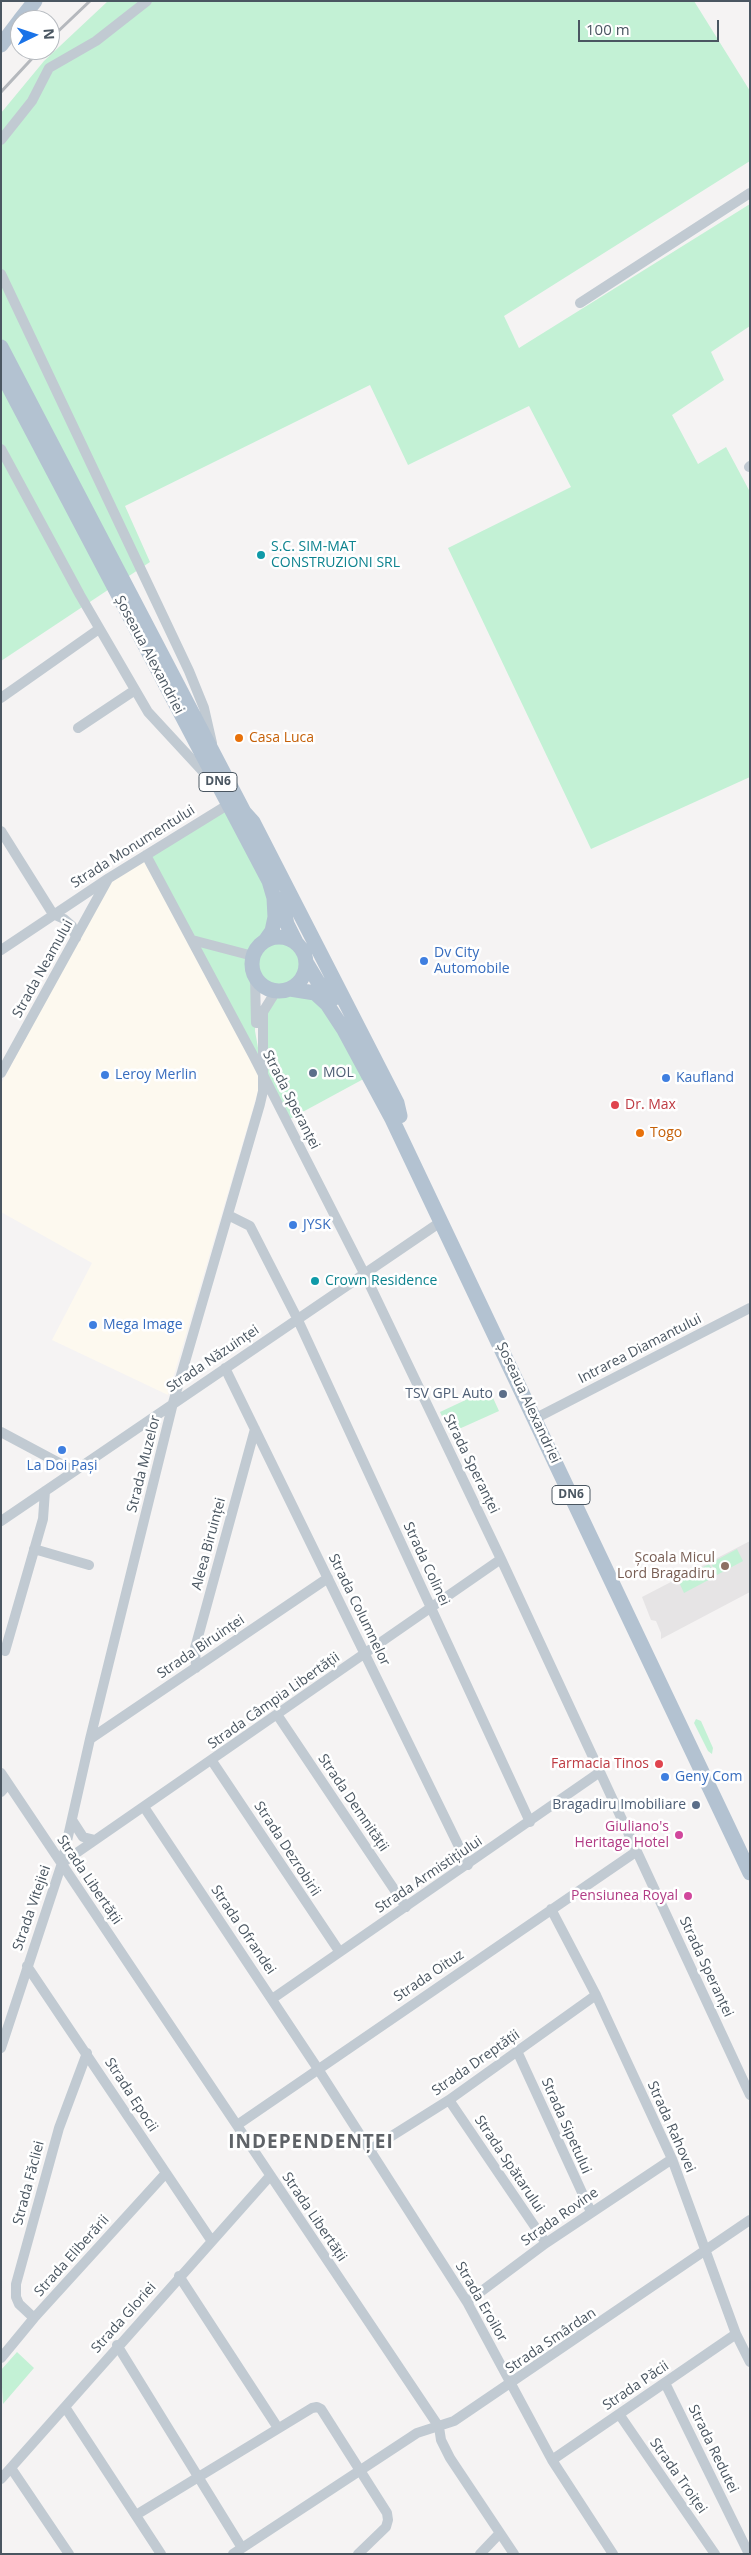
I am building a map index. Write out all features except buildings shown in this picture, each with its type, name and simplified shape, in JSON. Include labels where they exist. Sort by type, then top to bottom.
[{"type":"main road","points":[[1,45],[10,33]]},
{"type":"main road","name":"Șoseaua Alexandriei","points":[[1,348],[213,749]]},
{"type":"main road","name":"Șoseaua Alexandriei","points":[[1,372],[227,799],[272,889],[275,917],[272,931],[265,940]]},
{"type":"main road","name":"DN6","points":[[213,749],[277,886],[287,924],[306,962]]},
{"type":"main road","name":"DN6","points":[[244,812],[254,822],[390,1090],[400,1116]]},
{"type":"main road","points":[[265,940],[282,937],[297,944]]},
{"type":"main road","name":"DN6","points":[[253,956],[265,940]]},
{"type":"main road","points":[[253,956],[255,976]]},
{"type":"main road","points":[[283,990],[302,978],[306,962]]},
{"type":"main road","name":"Șoseaua Alexandriei","points":[[306,962],[318,982],[338,1004],[347,1018],[392,1106],[400,1116],[750,1853]]},
{"type":"main road","name":"DN6","points":[[255,976],[260,984],[283,990]]},
{"type":"main road","name":"Șoseaua Alexandriei","points":[[283,990],[315,993],[333,1012],[392,1119],[750,1873]]},
{"type":"street","points":[[1,140],[32,101],[49,68],[96,41],[147,1]]},
{"type":"street","points":[[580,303],[750,193]]},
{"type":"street","points":[[1,274],[189,671],[209,726],[213,749]]},
{"type":"street","points":[[1,449],[99,629],[153,719],[227,799]]},
{"type":"street","points":[[1,698],[99,629]]},
{"type":"street","points":[[78,728],[135,690]]},
{"type":"street","name":"Strada Monumentului","points":[[1,950],[53,914],[146,855],[227,799]]},
{"type":"street","points":[[1,831],[53,914],[64,919],[72,926],[76,938]]},
{"type":"street","name":"Strada Speranței","points":[[146,855],[262,1074],[365,1275],[501,1559],[750,2095]]},
{"type":"street","name":"Strada Neamului","points":[[3,1068],[109,878]]},
{"type":"street","points":[[192,940],[253,956]]},
{"type":"street","points":[[255,976],[257,1048],[262,1074]]},
{"type":"street","points":[[262,1074],[263,1012],[283,990]]},
{"type":"street","name":"Strada Muzelor","points":[[62,1864],[90,1739],[173,1402],[260,1104],[262,1074]]},
{"type":"street","name":"Strada Colinei","points":[[228,1215],[250,1226],[297,1318],[530,1822]]},
{"type":"street","name":"Strada Năzuinței","points":[[1,1521],[173,1402],[297,1318],[365,1275],[442,1221]]},
{"type":"street","name":"Intrarea Diamantului","points":[[542,1415],[750,1308]]},
{"type":"street","name":"Strada Columnelor","points":[[225,1368],[468,1865]]},
{"type":"street","name":"Aleea Biruinței","points":[[196,1668],[195,1648],[255,1429]]},
{"type":"street","points":[[1,1432],[74,1471]]},
{"type":"street","points":[[5,1651],[42,1518],[45,1491]]},
{"type":"street","points":[[34,1549],[89,1565]]},
{"type":"street","name":"Strada Câmpia Libertății","points":[[62,1864],[278,1716],[501,1559]]},
{"type":"street","name":"Strada Biruinței","points":[[90,1739],[328,1578]]},
{"type":"street","name":"Strada Demnității","points":[[278,1716],[406,1907]]},
{"type":"street","name":"Strada Dezrobirii","points":[[212,1761],[340,1952]]},
{"type":"street","name":"Strada Armistițiului","points":[[272,1998],[468,1865],[600,1772]]},
{"type":"street","name":"Strada Libertății","points":[[1,1774],[5,1788],[62,1864],[439,2427],[441,2440],[450,2458],[514,2554]]},
{"type":"street","name":"Strada Ofrandei","points":[[144,1807],[318,2068]]},
{"type":"street","points":[[72,1820],[83,1837],[95,1840]]},
{"type":"street","name":"Strada Oituz","points":[[236,2125],[637,1851]]},
{"type":"street","name":"Strada Vitejiei","points":[[1,2048],[62,1864]]},
{"type":"street","name":"Strada Rahovei","points":[[552,1910],[596,1995],[672,2159],[707,2250],[736,2334],[750,2362]]},
{"type":"street","name":"Strada Epocii","points":[[27,1966],[211,2240]]},
{"type":"street","name":"Strada Dreptății","points":[[371,2149],[449,2100],[596,1995]]},
{"type":"street","name":"Strada Sipetului","points":[[517,2051],[590,2212]]},
{"type":"street","name":"Strada Făcliei","points":[[34,2318],[19,2304],[16,2297],[16,2284],[59,2128],[87,2053]]},
{"type":"street","name":"Strada Eroilor","points":[[318,2068],[467,2302],[552,2460],[614,2554]]},
{"type":"street","name":"Strada Spătarului","points":[[449,2100],[546,2243]]},
{"type":"street","name":"Strada Rovine","points":[[467,2302],[590,2212],[672,2159]]},
{"type":"street","name":"Strada Eliberării","points":[[1,2358],[34,2318],[166,2174]]},
{"type":"street","name":"Strada Gloriei","points":[[1,2479],[211,2240],[270,2176]]},
{"type":"street","name":"Strada Smârdan","points":[[237,2551],[417,2433],[454,2421],[512,2384],[750,2220]]},
{"type":"street","points":[[180,2276],[278,2428]]},
{"type":"street","name":"Strada Păcii","points":[[552,2460],[736,2334]]},
{"type":"street","points":[[118,2345],[199,2476],[237,2551]]},
{"type":"street","name":"Strada Redutei","points":[[665,2383],[749,2554]]},
{"type":"street","points":[[65,2407],[161,2554]]},
{"type":"street","points":[[136,2515],[312,2408],[321,2409],[387,2512],[388,2520],[386,2527],[358,2554]]},
{"type":"street","name":"Strada Troiței","points":[[618,2414],[715,2554]]},
{"type":"street","points":[[11,2468],[69,2554]]},
{"type":"street","points":[[480,2554],[500,2533]]},
{"type":"shaded area","points":[[146,855],[263,1074],[168,1395],[52,1340],[92,1263],[1,1212],[1,1084],[108,885]]},
{"type":"shaded area","name":"Școala Micul Lord Bragadiru","points":[[750,1541],[750,1592],[661,1639],[661,1633],[656,1621],[651,1620],[642,1597]]},
{"type":"green space","points":[[108,1],[694,1],[750,91],[750,161],[504,316],[519,348],[750,204],[750,326],[711,352],[724,380],[672,415],[698,464],[726,447],[750,492],[750,777],[591,849],[448,548],[571,487],[529,406],[408,465],[370,385],[125,506],[150,562],[1,661],[1,113],[45,60],[60,60],[60,46]]},
{"type":"green space","points":[[229,804],[264,870],[273,937],[290,939],[305,955],[305,970],[297,984],[315,993],[369,1076],[286,1121],[146,855]],"holes":[[[256,977],[268,988],[276,991],[262,1021],[262,1070],[255,1031]]]},
{"type":"green space","points":[[489,1389],[499,1411],[450,1433],[440,1412]]},
{"type":"green space","points":[[737,1549],[743,1561],[717,1575],[711,1563]]},
{"type":"green space","points":[[709,1564],[716,1576],[684,1593],[678,1580]]},
{"type":"green space","points":[[696,1719],[701,1721],[713,1748],[712,1754],[708,1751],[694,1723]]},
{"type":"green space","points":[[17,2352],[34,2368],[3,2404],[1,2370]]},
{"type":"railway","points":[[60,30],[90,1]]},
{"type":"railway","points":[[1,92],[31,60]]},
{"type":"place","name":"S.C. SIM-MAT CONSTRUZIONI SRL","points":[[261,555]]},
{"type":"place","name":"Casa Luca","points":[[239,738]]},
{"type":"place","name":"Dv City Automobile","points":[[424,961]]},
{"type":"place","name":"MOL","points":[[313,1073]]},
{"type":"place","name":"Leroy Merlin","points":[[105,1075]]},
{"type":"place","name":"Kaufland","points":[[666,1078]]},
{"type":"place","name":"Dr. Max","points":[[615,1105]]},
{"type":"place","name":"Togo","points":[[640,1133]]},
{"type":"place","name":"JYSK","points":[[293,1225]]},
{"type":"place","name":"Crown Residence","points":[[315,1281]]},
{"type":"place","name":"Mega Image","points":[[93,1325]]},
{"type":"place","name":"TSV GPL Auto","points":[[503,1394]]},
{"type":"place","name":"La Doi Pași","points":[[62,1450]]},
{"type":"place","name":"Școala Micul Lord Bragadiru","points":[[725,1566]]},
{"type":"place","name":"Farmacia Tinos","points":[[659,1764]]},
{"type":"place","name":"Geny Com","points":[[665,1777]]},
{"type":"place","name":"Bragadiru Imobiliare","points":[[696,1805]]},
{"type":"place","name":"Giuliano's Heritage Hotel","points":[[679,1835]]},
{"type":"place","name":"Pensiunea Royal","points":[[688,1896]]},
{"type":"district","name":"INDEPENDENȚEI","points":[[311,2143]]}]
